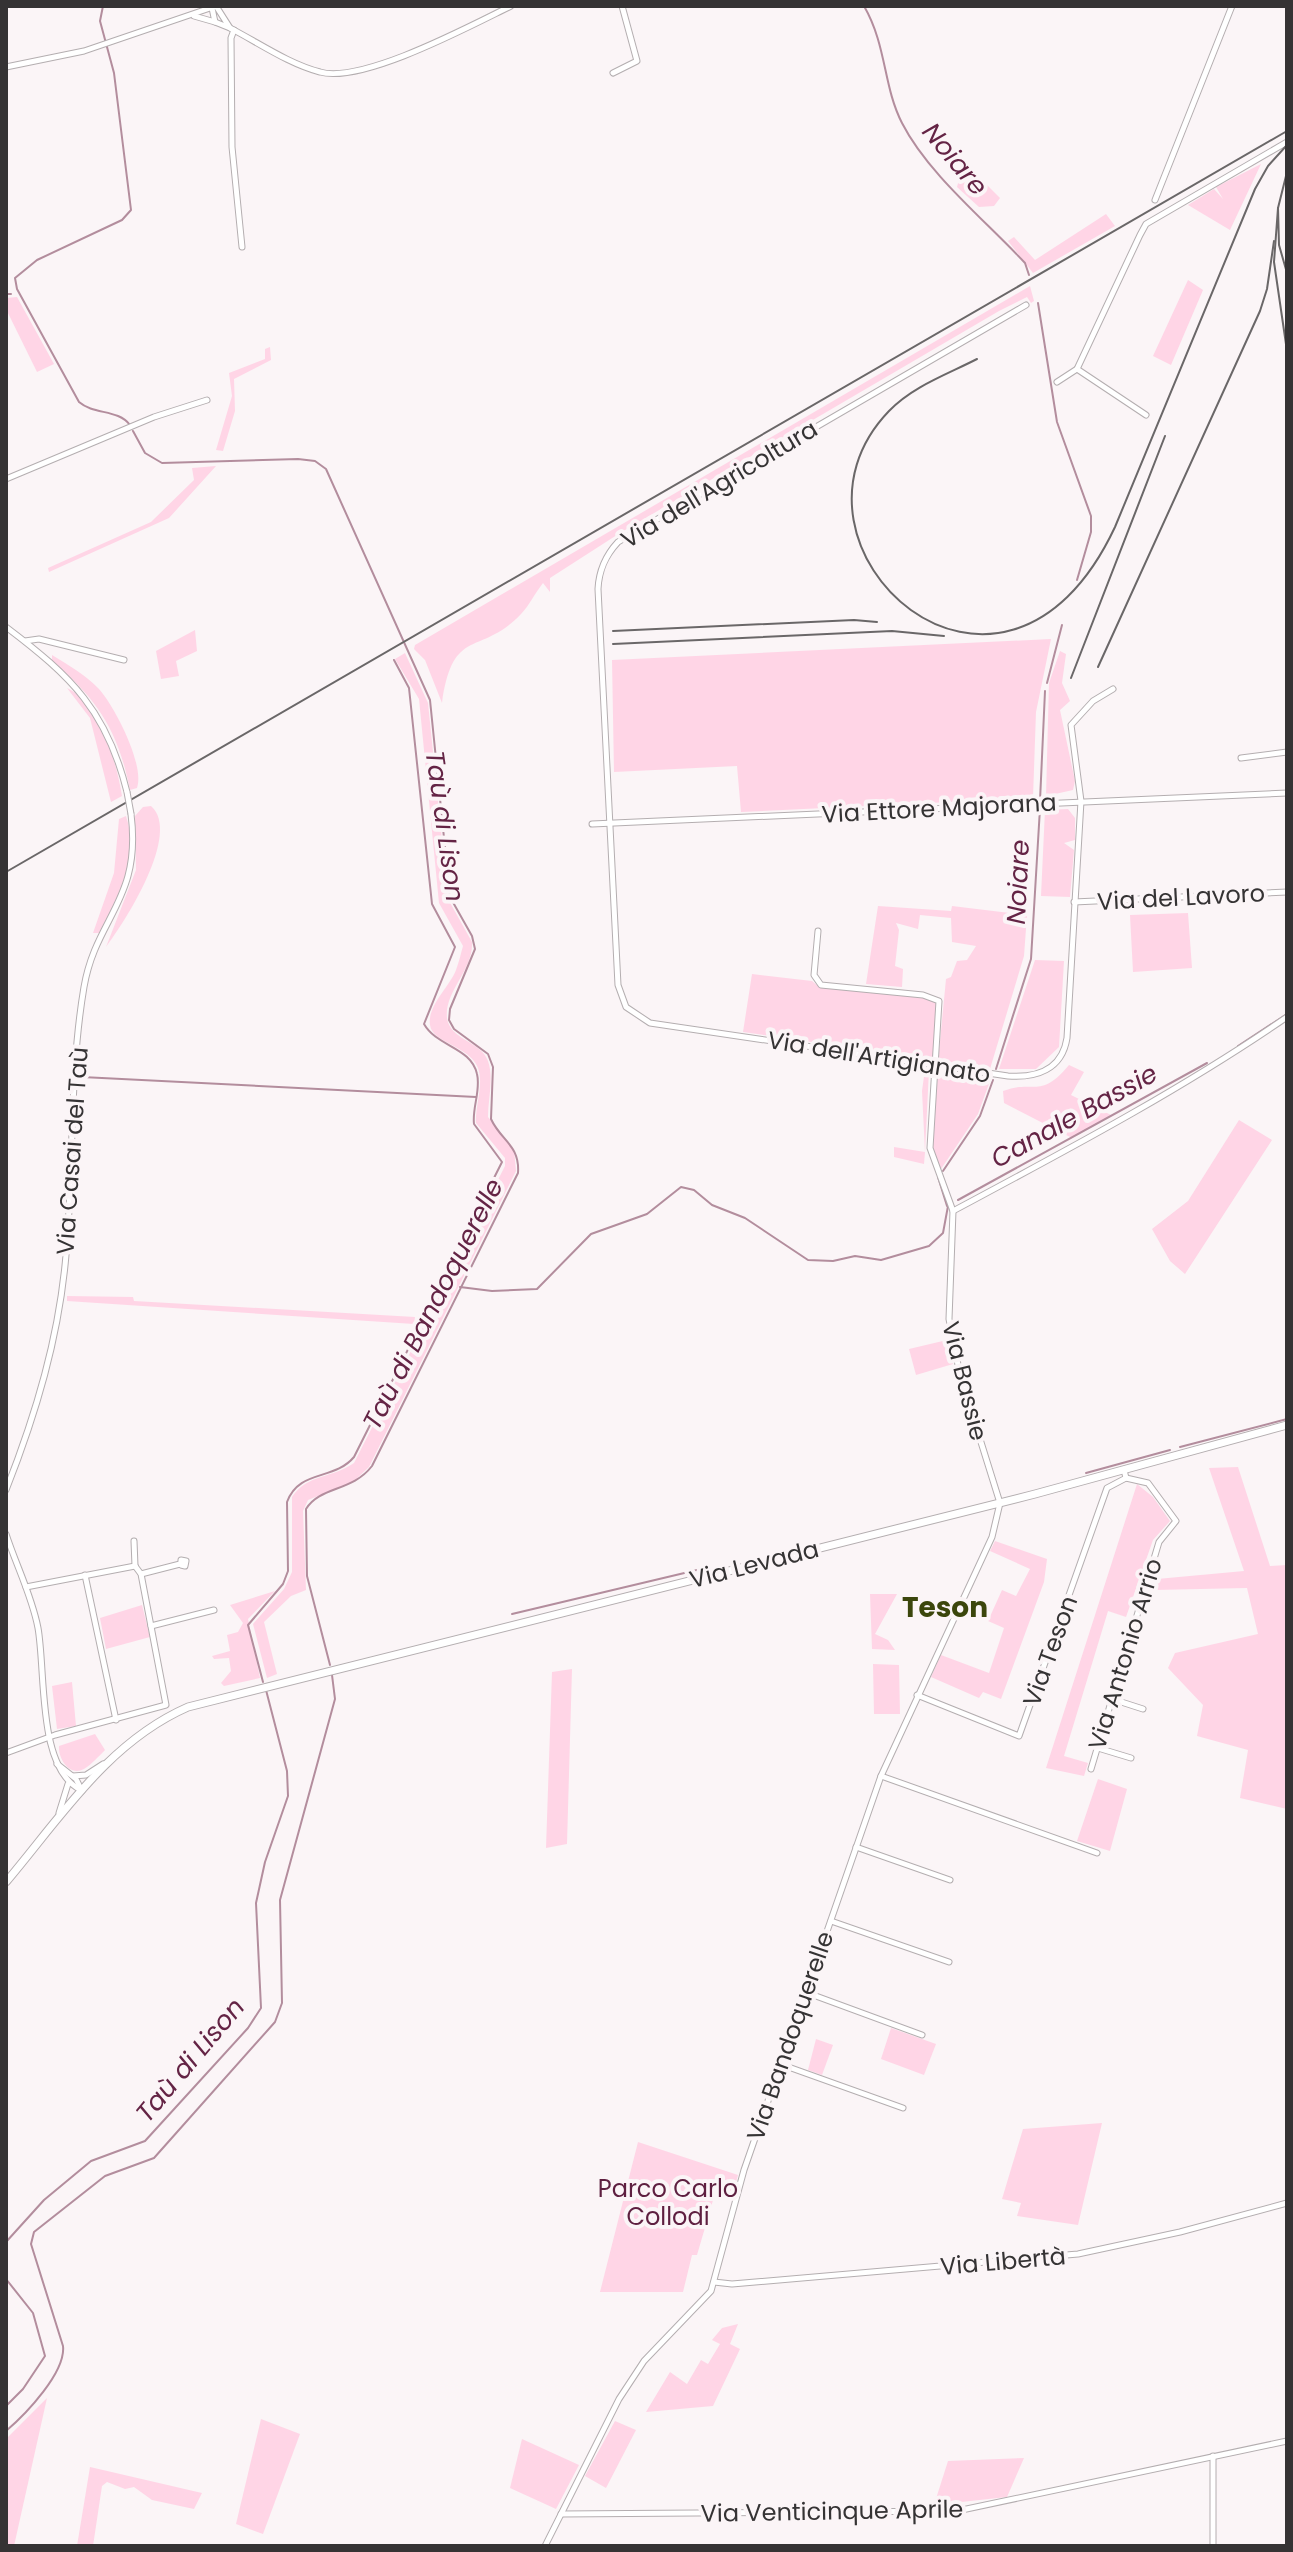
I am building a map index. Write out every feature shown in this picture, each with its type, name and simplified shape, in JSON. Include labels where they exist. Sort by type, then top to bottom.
[{"type":"main road","name":"Via Levada","points":[[6,1882],[104,1763],[178,1711],[220,1696],[1125,1474],[1287,1425]]},
{"type":"street","points":[[225,6],[225,16]]},
{"type":"street","points":[[189,16],[232,29],[319,72],[342,75],[361,71],[424,46],[511,6]]},
{"type":"street","points":[[613,73],[637,61],[622,6]]},
{"type":"street","points":[[1155,200],[1232,6]]},
{"type":"street","points":[[215,7],[225,16],[232,29],[232,147],[242,247]]},
{"type":"street","points":[[6,67],[111,43],[215,7]]},
{"type":"street","points":[[215,7],[215,22]]},
{"type":"street","points":[[1057,382],[1077,369],[1146,224],[1287,142]]},
{"type":"street","name":"Via dell'Agricoltura","points":[[611,824],[598,589],[599,574],[608,553],[618,542],[1026,305]]},
{"type":"street","points":[[1077,369],[1146,415]]},
{"type":"street","points":[[6,479],[154,417],[207,400]]},
{"type":"street","points":[[6,627],[24,641],[39,639],[124,660]]},
{"type":"street","name":"Via Casai del Taù","points":[[6,1490],[30,1427],[57,1323],[66,1253],[84,985],[130,879],[134,852],[127,792],[118,757],[103,722],[76,689],[24,641]]},
{"type":"street","name":"Via dell'Artigianato","points":[[611,824],[618,985],[623,1002],[632,1014],[650,1023],[1020,1077],[1037,1075],[1051,1067],[1063,1052],[1067,1038],[1081,801],[1071,725],[1093,701],[1113,689]]},
{"type":"street","points":[[1241,758],[1287,752]]},
{"type":"street","name":"Via Ettore Majorana","points":[[592,824],[1287,793]]},
{"type":"street","name":"Via del Lavoro","points":[[1074,902],[1287,892]]},
{"type":"street","points":[[818,931],[814,975],[821,985],[923,995],[939,1001],[930,1148],[953,1211],[1116,1123],[1234,1053],[1287,1017]]},
{"type":"street","name":"Via Bassie","points":[[953,1211],[947,1300],[952,1340],[1000,1503]]},
{"type":"street","name":"Via Teson","points":[[916,1695],[1019,1736],[1107,1488],[1125,1474]]},
{"type":"street","name":"Via Antonio Arrio","points":[[1091,1769],[1159,1542],[1176,1521],[1148,1483],[1125,1474]]},
{"type":"street","name":"Via Bandoquerelle","points":[[545,2546],[619,2399],[644,2361],[711,2291],[741,2177],[881,1776],[992,1537],[1000,1503]]},
{"type":"street","points":[[6,1534],[38,1627],[50,1739],[56,1764],[68,1784],[82,1791]]},
{"type":"street","points":[[6,1753],[164,1707],[167,1699],[141,1574],[135,1566],[134,1541]]},
{"type":"street","points":[[141,1574],[180,1564]]},
{"type":"street","points":[[26,1587],[135,1566]]},
{"type":"street","points":[[85,1575],[116,1720]]},
{"type":"street","points":[[151,1626],[214,1610]]},
{"type":"street","points":[[1112,1699],[1143,1709]]},
{"type":"street","points":[[1097,1748],[1131,1758]]},
{"type":"street","points":[[73,1776],[86,1775],[104,1763]]},
{"type":"street","points":[[56,1764],[73,1776],[82,1791]]},
{"type":"street","points":[[881,1776],[1097,1853]]},
{"type":"street","points":[[54,1823],[65,1802],[68,1784]]},
{"type":"street","points":[[856,1847],[950,1880]]},
{"type":"street","points":[[831,1921],[949,1962]]},
{"type":"street","points":[[805,1992],[922,2035]]},
{"type":"street","points":[[780,2064],[903,2108]]},
{"type":"street","name":"Via Libertà","points":[[714,2282],[732,2284],[1078,2254],[1180,2232],[1287,2203]]},
{"type":"street","name":"Via Venticinque Aprile","points":[[561,2514],[957,2511],[1287,2441]]},
{"type":"street","points":[[1213,2456],[1213,2546]]},
{"type":"green space","points":[[1261,164],[1230,230],[1188,205],[1214,189],[1223,199],[1216,187]]},
{"type":"green space","points":[[975,173],[1000,198],[994,206],[979,207],[957,187],[960,176]]},
{"type":"green space","points":[[1106,214],[1115,226],[1033,273],[1008,241],[1014,237],[1035,260]]},
{"type":"green space","points":[[1188,280],[1203,290],[1171,365],[1153,356]]},
{"type":"green space","points":[[1030,286],[1034,301],[1031,303],[1027,297],[999,311],[620,533],[550,578],[550,592],[543,583],[524,611],[506,627],[461,652],[453,662],[442,703],[425,660],[414,649],[415,645]]},
{"type":"green space","points":[[17,297],[54,364],[37,372],[6,309],[6,298]]},
{"type":"green space","points":[[270,347],[271,360],[234,379],[235,411],[223,451],[216,450],[232,396],[229,373],[265,359],[265,349]]},
{"type":"green space","points":[[216,466],[169,518],[49,572],[48,568],[151,522],[194,480],[192,468]]},
{"type":"green space","points":[[195,630],[197,651],[176,661],[179,676],[161,679],[156,651]]},
{"type":"green space","points":[[1051,639],[1036,712],[1033,798],[741,812],[737,766],[614,772],[612,660]]},
{"type":"green space","points":[[1060,651],[1066,654],[1062,683],[1070,701],[1060,710],[1075,781],[1073,790],[1046,796],[1049,683]]},
{"type":"green space","points":[[405,653],[428,703],[448,899],[472,942],[469,962],[450,999],[447,1018],[454,1031],[479,1049],[488,1061],[491,1081],[488,1117],[514,1149],[516,1171],[369,1467],[353,1482],[308,1500],[303,1511],[306,1590],[291,1596],[264,1622],[277,1674],[267,1678],[253,1624],[284,1589],[292,1572],[292,1497],[305,1484],[354,1463],[505,1166],[505,1158],[476,1123],[480,1081],[478,1068],[467,1055],[437,1036],[430,1025],[432,1011],[453,976],[463,946],[439,903],[419,699],[395,659]]},
{"type":"green space","points":[[52,655],[77,670],[106,697],[133,751],[137,765],[137,788],[130,790],[119,750],[104,718],[82,689],[52,661]]},
{"type":"green space","points":[[67,688],[89,706],[105,735],[122,796],[111,802],[90,718]]},
{"type":"green space","points":[[151,806],[159,819],[160,836],[155,856],[137,899],[106,947],[136,870],[135,816],[143,807]]},
{"type":"green space","points":[[1068,809],[1075,818],[1075,840],[1064,843],[1074,850],[1070,897],[1041,896],[1045,810]]},
{"type":"green space","points":[[126,816],[130,847],[125,877],[99,933],[93,933],[114,873],[119,819]]},
{"type":"green space","points":[[878,906],[951,911],[952,906],[1027,915],[1024,956],[990,1069],[938,1062],[946,979],[951,977],[957,961],[967,960],[976,946],[952,942],[951,918],[920,915],[918,929],[896,923],[899,930],[895,966],[903,969],[902,987],[866,984]]},
{"type":"green space","points":[[1188,913],[1192,968],[1133,972],[1130,915]]},
{"type":"green space","points":[[1035,960],[1064,961],[1059,1047],[1036,1069],[999,1069]]},
{"type":"green space","points":[[752,974],[812,981],[818,986],[932,998],[937,1002],[934,1060],[743,1032]]},
{"type":"green space","points":[[1069,1065],[1084,1072],[1071,1095],[1111,1115],[1072,1138],[1004,1103],[1003,1091],[1044,1085]]},
{"type":"green space","points":[[925,1069],[929,1070],[925,1152],[922,1091]]},
{"type":"green space","points":[[938,1073],[990,1081],[978,1114],[941,1169],[932,1146]]},
{"type":"green space","points":[[1239,1120],[1272,1140],[1185,1274],[1170,1261],[1152,1229],[1188,1201]]},
{"type":"green space","points":[[894,1147],[925,1152],[924,1164],[894,1157]]},
{"type":"green space","points":[[67,1296],[133,1297],[134,1301],[415,1317],[414,1324],[67,1301]]},
{"type":"green space","points":[[947,1340],[953,1364],[916,1375],[909,1349]]},
{"type":"green space","points":[[1238,1467],[1270,1566],[1287,1565],[1287,1809],[1240,1798],[1248,1750],[1197,1736],[1203,1705],[1168,1668],[1175,1653],[1258,1634],[1247,1588],[1154,1590],[1157,1579],[1244,1571],[1209,1468]]},
{"type":"green space","points":[[1137,1484],[1153,1497],[1170,1521],[1153,1540],[1126,1617],[1108,1611],[1064,1756],[1088,1763],[1084,1776],[1046,1768]]},
{"type":"green space","points":[[995,1541],[1047,1559],[1044,1582],[1001,1699],[983,1692],[979,1698],[931,1677],[941,1655],[989,1673],[1004,1628],[988,1621],[1002,1590],[1016,1596],[1030,1569],[990,1551]]},
{"type":"green space","points":[[275,1591],[248,1619],[260,1678],[224,1686],[221,1683],[231,1671],[229,1658],[214,1659],[212,1656],[230,1651],[227,1635],[238,1632],[243,1623],[230,1605]]},
{"type":"green space","points":[[870,1594],[897,1594],[875,1634],[888,1640],[895,1650],[872,1649]]},
{"type":"green space","points":[[142,1605],[150,1637],[106,1649],[100,1618]]},
{"type":"green space","points":[[873,1664],[899,1665],[900,1714],[874,1714]]},
{"type":"green space","points":[[572,1669],[567,1844],[546,1848],[552,1672]]},
{"type":"green space","points":[[72,1682],[76,1726],[57,1729],[52,1686]]},
{"type":"green space","points":[[95,1734],[105,1750],[84,1769],[69,1768],[60,1756],[59,1746]]},
{"type":"green space","points":[[1098,1779],[1127,1789],[1110,1851],[1077,1841]]},
{"type":"green space","points":[[891,2028],[936,2044],[924,2075],[881,2059]]},
{"type":"green space","points":[[816,2039],[833,2045],[822,2075],[808,2070]]},
{"type":"green space","points":[[1102,2123],[1078,2225],[1017,2216],[1021,2203],[1002,2199],[1023,2129]]},
{"type":"green space","name":"Parco Carlo Collodi","points":[[638,2142],[738,2175],[733,2194],[716,2190],[697,2255],[692,2255],[683,2292],[600,2292]]},
{"type":"green space","points":[[738,2324],[730,2344],[740,2349],[713,2406],[646,2412],[670,2372],[687,2384],[701,2360],[708,2364],[720,2344],[712,2340],[722,2328]]},
{"type":"green space","points":[[47,2398],[14,2546],[6,2546],[6,2439]]},
{"type":"green space","points":[[261,2419],[300,2434],[263,2534],[236,2524]]},
{"type":"green space","points":[[615,2421],[636,2430],[606,2488],[585,2476]]},
{"type":"green space","points":[[522,2439],[579,2465],[556,2509],[510,2488]]},
{"type":"green space","points":[[1024,2458],[1007,2497],[934,2505],[948,2461]]},
{"type":"green space","points":[[90,2467],[202,2493],[194,2509],[152,2500],[134,2487],[125,2489],[107,2482],[102,2486],[93,2546],[77,2546]]},
{"type":"waterway","name":"Taù di Bandoquerelle","points":[[103,6],[100,21],[114,73],[131,210],[122,220],[37,260],[15,278],[17,289],[79,402],[119,416],[130,425]]},
{"type":"waterway","name":"Noiare","points":[[864,6],[877,36],[896,109],[913,142],[942,179],[1025,263],[1029,275]]},
{"type":"waterway","points":[[6,294],[11,294]]},
{"type":"waterway","name":"Noiare","points":[[1038,303],[1057,422],[1091,516],[1091,532],[1077,580]]},
{"type":"waterway","name":"Taù di Bandoquerelle","points":[[133,431],[145,453],[162,463],[298,459],[315,461],[326,469],[430,700],[450,897],[472,936],[475,949],[450,1009],[449,1020],[454,1029],[488,1054],[493,1067],[491,1119],[513,1149],[518,1164],[518,1173],[372,1466],[355,1480],[319,1496],[306,1509],[307,1576],[330,1665]]},
{"type":"waterway","name":"Noiare","points":[[1047,683],[1062,625]]},
{"type":"waterway","name":"Taù di Lison","points":[[263,1682],[248,1625],[283,1584],[288,1571],[287,1502],[300,1484],[337,1470],[354,1457],[502,1162],[474,1124],[478,1080],[474,1065],[461,1052],[437,1038],[424,1024],[455,947],[432,904],[409,688],[394,660]]},
{"type":"waterway","name":"Noiare","points":[[1040,801],[1045,691]]},
{"type":"waterway","name":"Noiare","points":[[996,1069],[1031,959],[1040,808]]},
{"type":"waterway","name":"Canale Bassie","points":[[1238,1046],[1287,1014]]},
{"type":"waterway","name":"Canale Bassie","points":[[958,1200],[1207,1063]]},
{"type":"waterway","points":[[82,1077],[476,1097]]},
{"type":"waterway","name":"Noiare","points":[[943,1171],[980,1116],[993,1080]]},
{"type":"waterway","name":"Noiare","points":[[938,1177],[947,1206]]},
{"type":"waterway","name":"Canale Bassie","points":[[460,1287],[492,1291],[537,1289],[591,1234],[647,1214],[681,1187],[694,1190],[712,1205],[745,1218],[808,1260],[833,1261],[855,1256],[881,1260],[929,1246],[943,1233],[948,1206]]},
{"type":"waterway","points":[[1180,1447],[1287,1419]]},
{"type":"waterway","points":[[1086,1473],[1170,1450]]},
{"type":"waterway","points":[[512,1614],[697,1570]]},
{"type":"waterway","name":"Taù di Bandoquerelle","points":[[6,2431],[52,2380],[62,2356],[63,2346],[31,2244],[34,2232],[105,2176],[154,2158],[275,2022],[282,2003],[280,1900],[335,1699],[332,1675]]},
{"type":"waterway","name":"Taù di Lison","points":[[6,2242],[44,2200],[91,2161],[145,2141],[248,2028],[261,2008],[256,1903],[265,1862],[288,1796],[287,1771],[266,1690]]},
{"type":"waterway","name":"Taù di Lison","points":[[6,2279],[33,2313],[45,2356],[23,2389],[6,2406]]},
{"type":"railway","points":[[6,872],[1287,131]]},
{"type":"railway","points":[[977,359],[931,381],[898,402],[889,411],[857,465],[854,520],[874,571],[911,610],[960,632],[1014,630],[1068,597],[1115,527],[1255,189],[1268,166],[1287,145]]},
{"type":"railway","points":[[1278,208],[1287,172]]},
{"type":"railway","points":[[1287,273],[1279,245],[1278,208],[1274,262],[1287,351]]},
{"type":"railway","points":[[1098,667],[1260,311],[1267,289],[1274,241]]},
{"type":"railway","points":[[1071,678],[1165,436]]},
{"type":"railway","points":[[613,631],[854,620],[877,622]]},
{"type":"railway","points":[[613,644],[892,631],[944,636]]},
{"type":"district","name":"Teson","points":[[945,1607]]}]
